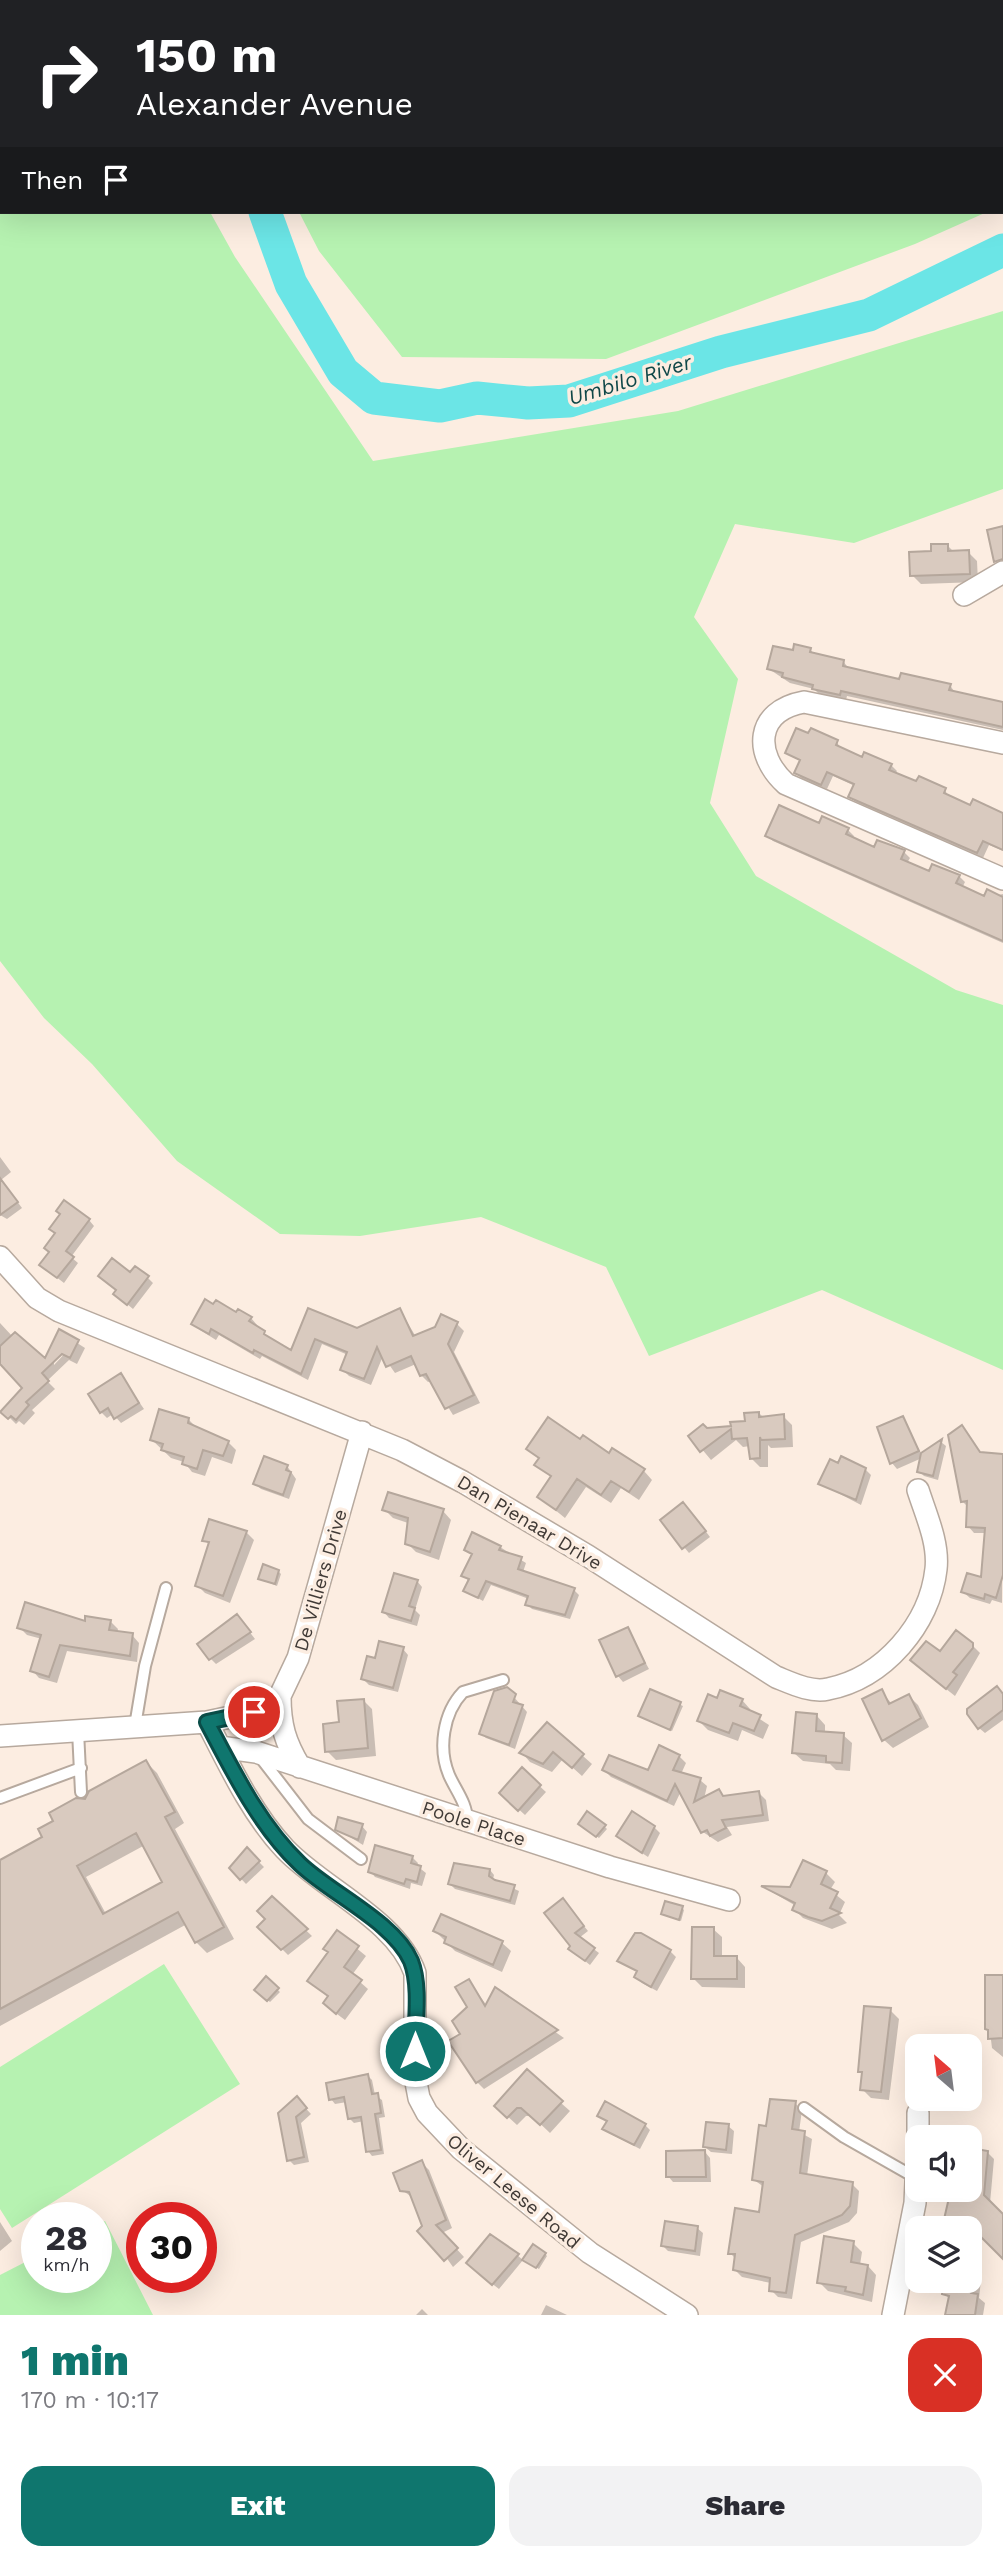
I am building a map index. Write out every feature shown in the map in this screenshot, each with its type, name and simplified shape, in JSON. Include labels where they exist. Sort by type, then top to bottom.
[{"type":"street","points":[[964,595],[1003,572]]},
{"type":"street","points":[[1003,743],[804,702],[776,710],[765,727],[764,740],[768,762],[786,784],[1003,879]]},
{"type":"street","name":"Dan Pienaar Drive","points":[[0,1257],[37,1298],[59,1311],[402,1450],[588,1556],[776,1676],[804,1687],[826,1690],[876,1668],[916,1626],[930,1598],[936,1566],[933,1538],[918,1490]]},
{"type":"street","name":"De Villiers Drive","points":[[281,1696],[298,1658],[362,1432]]},
{"type":"street","points":[[0,1736],[207,1722],[254,1712],[281,1696]]},
{"type":"street","points":[[281,1696],[280,1723],[284,1739],[300,1767]]},
{"type":"street","name":"Oliver Leese Road","points":[[207,1722],[266,1825],[283,1846],[302,1866],[401,1944],[410,1959],[415,1973],[415,2077],[419,2098],[427,2113],[461,2149],[590,2253],[687,2315]]},
{"type":"street","name":"Poole Place","points":[[220,1747],[256,1752],[610,1867],[729,1900]]},
{"type":"street","points":[[918,2113],[918,2125]]},
{"type":"street","points":[[893,2315],[915,2202]]},
{"type":"lane","points":[[135,1726],[145,1666],[166,1588]]},
{"type":"lane","points":[[467,1821],[464,1803],[449,1774],[443,1739],[450,1713],[463,1692],[503,1680]]},
{"type":"lane","points":[[78,1731],[81,1792]]},
{"type":"lane","points":[[256,1752],[308,1819],[361,1859]]},
{"type":"lane","points":[[0,1798],[80,1768]]},
{"type":"lane","points":[[804,2108],[844,2137],[905,2164]]},
{"type":"green space","points":[[0,214],[211,214],[235,257],[373,461],[678,411],[1003,311],[1003,489],[854,543],[735,524],[694,617],[738,679],[710,803],[756,876],[956,990],[1003,1005],[1003,1370],[822,1290],[649,1356],[606,1267],[481,1217],[360,1236],[280,1234],[177,1161],[92,1064],[44,1018],[0,961]]},
{"type":"green space","points":[[300,214],[982,214],[915,244],[606,359],[402,357],[319,251]]},
{"type":"green space","points":[[164,1964],[240,2084],[53,2202],[21,2202],[21,2222],[12,2228],[0,2209],[0,2067]]},
{"type":"green space","points":[[112,2235],[126,2262],[126,2293],[142,2293],[153,2315],[0,2315],[0,2275],[21,2264],[21,2293],[112,2293]]},
{"type":"building","points":[[1003,526],[1003,559],[994,562],[987,530]]},
{"type":"building","points":[[931,544],[948,544],[948,551],[969,550],[970,574],[910,576],[909,552],[931,551]]},
{"type":"building","points":[[794,644],[811,648],[810,652],[844,660],[843,666],[899,679],[901,673],[951,684],[949,690],[1003,702],[1003,727],[841,691],[840,695],[812,689],[813,685],[782,677],[783,673],[767,669],[773,646],[793,650]]},
{"type":"building","points":[[796,728],[808,733],[811,728],[838,740],[836,745],[862,757],[864,752],[892,764],[889,770],[916,781],[919,776],[946,788],[944,793],[970,805],[973,799],[1003,813],[1003,850],[983,841],[977,853],[848,797],[854,784],[827,772],[821,785],[794,773],[800,760],[785,753]]},
{"type":"building","points":[[779,805],[819,823],[822,816],[849,828],[846,834],[874,847],[877,840],[905,850],[901,859],[929,871],[932,864],[960,875],[956,883],[984,896],[987,889],[1003,897],[1003,941],[765,836]]},
{"type":"building","points":[[0,1178],[18,1202],[0,1215]]},
{"type":"building","points":[[64,1200],[90,1219],[66,1251],[74,1257],[57,1278],[39,1265],[49,1252],[44,1248],[55,1233],[49,1229],[60,1214],[56,1211]]},
{"type":"building","points":[[112,1258],[130,1272],[135,1266],[149,1276],[127,1305],[113,1294],[116,1290],[98,1276]]},
{"type":"building","points":[[205,1299],[213,1304],[216,1300],[236,1312],[238,1309],[252,1317],[249,1321],[265,1331],[264,1334],[291,1350],[308,1308],[357,1328],[400,1308],[413,1336],[435,1327],[441,1314],[458,1322],[448,1344],[474,1395],[445,1409],[426,1374],[420,1376],[411,1356],[386,1367],[377,1347],[364,1379],[340,1370],[347,1352],[315,1339],[301,1374],[254,1350],[253,1353],[211,1329],[209,1334],[191,1324]]},
{"type":"building","points":[[59,1329],[79,1340],[70,1358],[62,1354],[42,1373],[49,1381],[26,1402],[29,1405],[16,1420],[11,1416],[8,1419],[0,1412],[22,1388],[0,1364],[0,1346],[15,1332],[45,1358]]},
{"type":"building","points":[[121,1373],[139,1403],[114,1419],[108,1408],[100,1413],[88,1394]]},
{"type":"building","points":[[159,1409],[189,1418],[188,1423],[229,1441],[223,1456],[203,1450],[197,1469],[182,1464],[184,1457],[161,1450],[163,1444],[150,1440]]},
{"type":"building","points":[[759,1412],[759,1417],[784,1414],[785,1439],[761,1440],[760,1437],[760,1458],[750,1459],[747,1438],[732,1439],[731,1429],[700,1452],[688,1436],[703,1424],[707,1428],[731,1426],[730,1422],[745,1421],[744,1413]]},
{"type":"building","points":[[903,1416],[919,1451],[890,1464],[877,1427]]},
{"type":"building","points":[[548,1417],[580,1439],[583,1435],[609,1453],[612,1448],[645,1469],[629,1492],[611,1481],[601,1495],[577,1479],[556,1510],[537,1497],[551,1476],[534,1465],[539,1458],[526,1449]]},
{"type":"building","points":[[962,1425],[980,1452],[1003,1454],[1003,1575],[996,1598],[985,1594],[984,1599],[961,1592],[967,1573],[981,1577],[985,1528],[966,1527],[967,1501],[961,1502],[948,1435]]},
{"type":"building","points":[[942,1439],[933,1476],[917,1472],[921,1453]]},
{"type":"building","points":[[264,1456],[288,1465],[286,1470],[291,1472],[283,1495],[253,1484]]},
{"type":"building","points":[[841,1456],[866,1468],[856,1500],[818,1484],[830,1459],[838,1463]]},
{"type":"building","points":[[388,1492],[444,1509],[430,1552],[405,1544],[408,1518],[382,1510]]},
{"type":"building","points":[[683,1502],[706,1531],[682,1549],[660,1520]]},
{"type":"building","points":[[209,1519],[247,1531],[223,1596],[195,1586],[209,1542],[202,1541]]},
{"type":"building","points":[[472,1532],[501,1546],[499,1550],[522,1557],[518,1569],[575,1588],[565,1615],[525,1605],[528,1596],[486,1581],[478,1598],[463,1591],[469,1579],[461,1576],[472,1554],[464,1550]]},
{"type":"building","points":[[263,1564],[279,1570],[275,1584],[258,1579]]},
{"type":"building","points":[[394,1573],[418,1580],[409,1606],[415,1608],[411,1621],[382,1612]]},
{"type":"building","points":[[25,1602],[85,1621],[85,1616],[111,1620],[109,1630],[133,1633],[130,1656],[60,1645],[49,1677],[30,1671],[41,1635],[17,1628]]},
{"type":"building","points":[[237,1614],[251,1632],[209,1660],[197,1644]]},
{"type":"building","points":[[628,1627],[645,1663],[616,1677],[599,1640]]},
{"type":"building","points":[[956,1630],[973,1643],[973,1648],[953,1672],[957,1675],[946,1689],[910,1660],[926,1641],[940,1651]]},
{"type":"building","points":[[379,1641],[404,1647],[393,1688],[361,1679],[367,1656],[375,1658]]},
{"type":"building","points":[[997,1686],[1003,1694],[1003,1710],[978,1729],[967,1714],[967,1709]]},
{"type":"building","points":[[507,1687],[516,1694],[513,1702],[523,1705],[509,1745],[479,1734],[494,1691]]},
{"type":"building","points":[[650,1689],[681,1702],[670,1730],[638,1716]]},
{"type":"building","points":[[882,1689],[889,1704],[909,1694],[921,1718],[882,1741],[862,1699]]},
{"type":"building","points":[[720,1690],[743,1699],[740,1706],[761,1715],[754,1731],[733,1723],[729,1733],[697,1721],[708,1694],[717,1698]]},
{"type":"building","points":[[364,1699],[368,1748],[325,1752],[323,1724],[339,1722],[337,1701]]},
{"type":"building","points":[[796,1712],[817,1714],[816,1731],[844,1733],[842,1763],[826,1762],[826,1756],[792,1753]]},
{"type":"building","points":[[547,1722],[584,1754],[572,1768],[553,1752],[543,1764],[519,1753]]},
{"type":"building","points":[[659,1745],[680,1755],[673,1770],[701,1778],[694,1802],[719,1789],[723,1796],[759,1791],[763,1815],[722,1820],[726,1828],[710,1836],[707,1830],[701,1833],[675,1784],[667,1801],[602,1770],[609,1755],[648,1770]]},
{"type":"building","points":[[146,1760],[175,1812],[165,1817],[224,1927],[195,1943],[178,1912],[0,2009],[0,1860],[42,1837],[38,1829],[53,1821],[49,1813],[76,1798],[85,1799],[89,1791]],"holes":[[[136,1833],[162,1882],[103,1914],[77,1866]]]},
{"type":"building","points":[[522,1767],[541,1785],[518,1811],[499,1793]]},
{"type":"building","points":[[587,1811],[606,1825],[596,1837],[578,1824]]},
{"type":"building","points":[[632,1811],[655,1826],[642,1853],[616,1836]]},
{"type":"building","points":[[338,1817],[363,1824],[358,1840],[335,1830]]},
{"type":"building","points":[[375,1845],[413,1856],[411,1863],[421,1866],[417,1882],[406,1879],[404,1884],[368,1872]]},
{"type":"building","points":[[247,1847],[260,1861],[240,1880],[229,1868]]},
{"type":"building","points":[[803,1860],[827,1871],[821,1884],[838,1892],[830,1908],[841,1913],[822,1921],[808,1917],[792,1910],[795,1903],[761,1886],[790,1887]]},
{"type":"building","points":[[454,1863],[490,1869],[489,1876],[495,1880],[515,1885],[510,1901],[448,1884]]},
{"type":"building","points":[[272,1896],[308,1929],[281,1950],[257,1927],[265,1919],[257,1911]]},
{"type":"building","points":[[563,1898],[584,1926],[575,1933],[595,1948],[585,1961],[568,1949],[570,1946],[544,1913]]},
{"type":"building","points":[[665,1901],[683,1906],[679,1920],[661,1914]]},
{"type":"building","points":[[441,1914],[503,1941],[493,1965],[444,1943],[446,1937],[433,1931]]},
{"type":"building","points":[[692,1927],[714,1927],[714,1956],[737,1956],[737,1979],[691,1979]]},
{"type":"building","points":[[337,1930],[359,1946],[344,1967],[362,1980],[336,2014],[323,2003],[328,1996],[307,1981],[328,1952],[323,1949]]},
{"type":"building","points":[[635,1933],[641,1933],[671,1950],[651,1987],[634,1977],[637,1971],[617,1961]]},
{"type":"building","points":[[985,1975],[1003,1975],[1003,2038],[988,2039],[988,2030],[985,2029]]},
{"type":"building","points":[[266,1976],[279,1988],[267,2001],[254,1990]]},
{"type":"building","points":[[469,1979],[485,2006],[495,1987],[558,2030],[476,2083],[448,2041],[460,2034],[452,2021],[467,2007],[455,1987]]},
{"type":"building","points":[[864,2006],[891,2008],[881,2092],[860,2090],[862,2072],[858,2072]]},
{"type":"building","points":[[527,2069],[563,2101],[540,2125],[521,2108],[517,2108],[507,2118],[494,2106]]},
{"type":"building","points":[[368,2074],[372,2094],[378,2093],[381,2113],[375,2114],[381,2150],[366,2152],[361,2117],[348,2119],[344,2097],[329,2100],[326,2083]]},
{"type":"building","points":[[297,2096],[307,2108],[296,2117],[304,2157],[287,2161],[278,2113]]},
{"type":"building","points":[[770,2099],[796,2101],[792,2129],[805,2131],[800,2173],[853,2182],[850,2206],[842,2215],[795,2235],[786,2293],[769,2291],[770,2278],[733,2270],[735,2254],[728,2254],[735,2208],[759,2212],[763,2182],[752,2180],[759,2125],[766,2126]]},
{"type":"building","points":[[605,2101],[646,2124],[634,2145],[602,2129],[607,2121],[597,2116]]},
{"type":"building","points":[[706,2122],[729,2124],[726,2150],[703,2147]]},
{"type":"building","points":[[705,2150],[706,2177],[666,2177],[666,2151]]},
{"type":"building","points":[[982,2150],[988,2151],[984,2195],[1003,2214],[1003,2259],[982,2238],[982,2216],[945,2216],[948,2202],[982,2202]]},
{"type":"building","points":[[422,2160],[446,2220],[436,2225],[458,2248],[444,2261],[417,2231],[422,2226],[409,2192],[400,2191],[393,2173]]},
{"type":"building","points":[[665,2221],[698,2226],[695,2251],[661,2246]]},
{"type":"building","points":[[490,2234],[519,2254],[492,2285],[466,2263]]},
{"type":"building","points":[[824,2236],[854,2241],[851,2262],[868,2265],[863,2295],[845,2291],[846,2287],[817,2283]]},
{"type":"building","points":[[533,2244],[546,2253],[536,2268],[522,2260]]},
{"type":"building","points":[[942,2294],[978,2294],[975,2315],[945,2315],[949,2296]]},
{"type":"waterway","name":"Umbilo River","points":[[266,214],[291,284],[343,372],[374,398],[440,406],[477,398],[528,403],[569,401],[721,352],[869,315],[1003,250]]},
{"type":"route","points":[[254,1712],[207,1722],[266,1825],[283,1846],[302,1866],[401,1944],[415,1973],[415,2051]]}]
